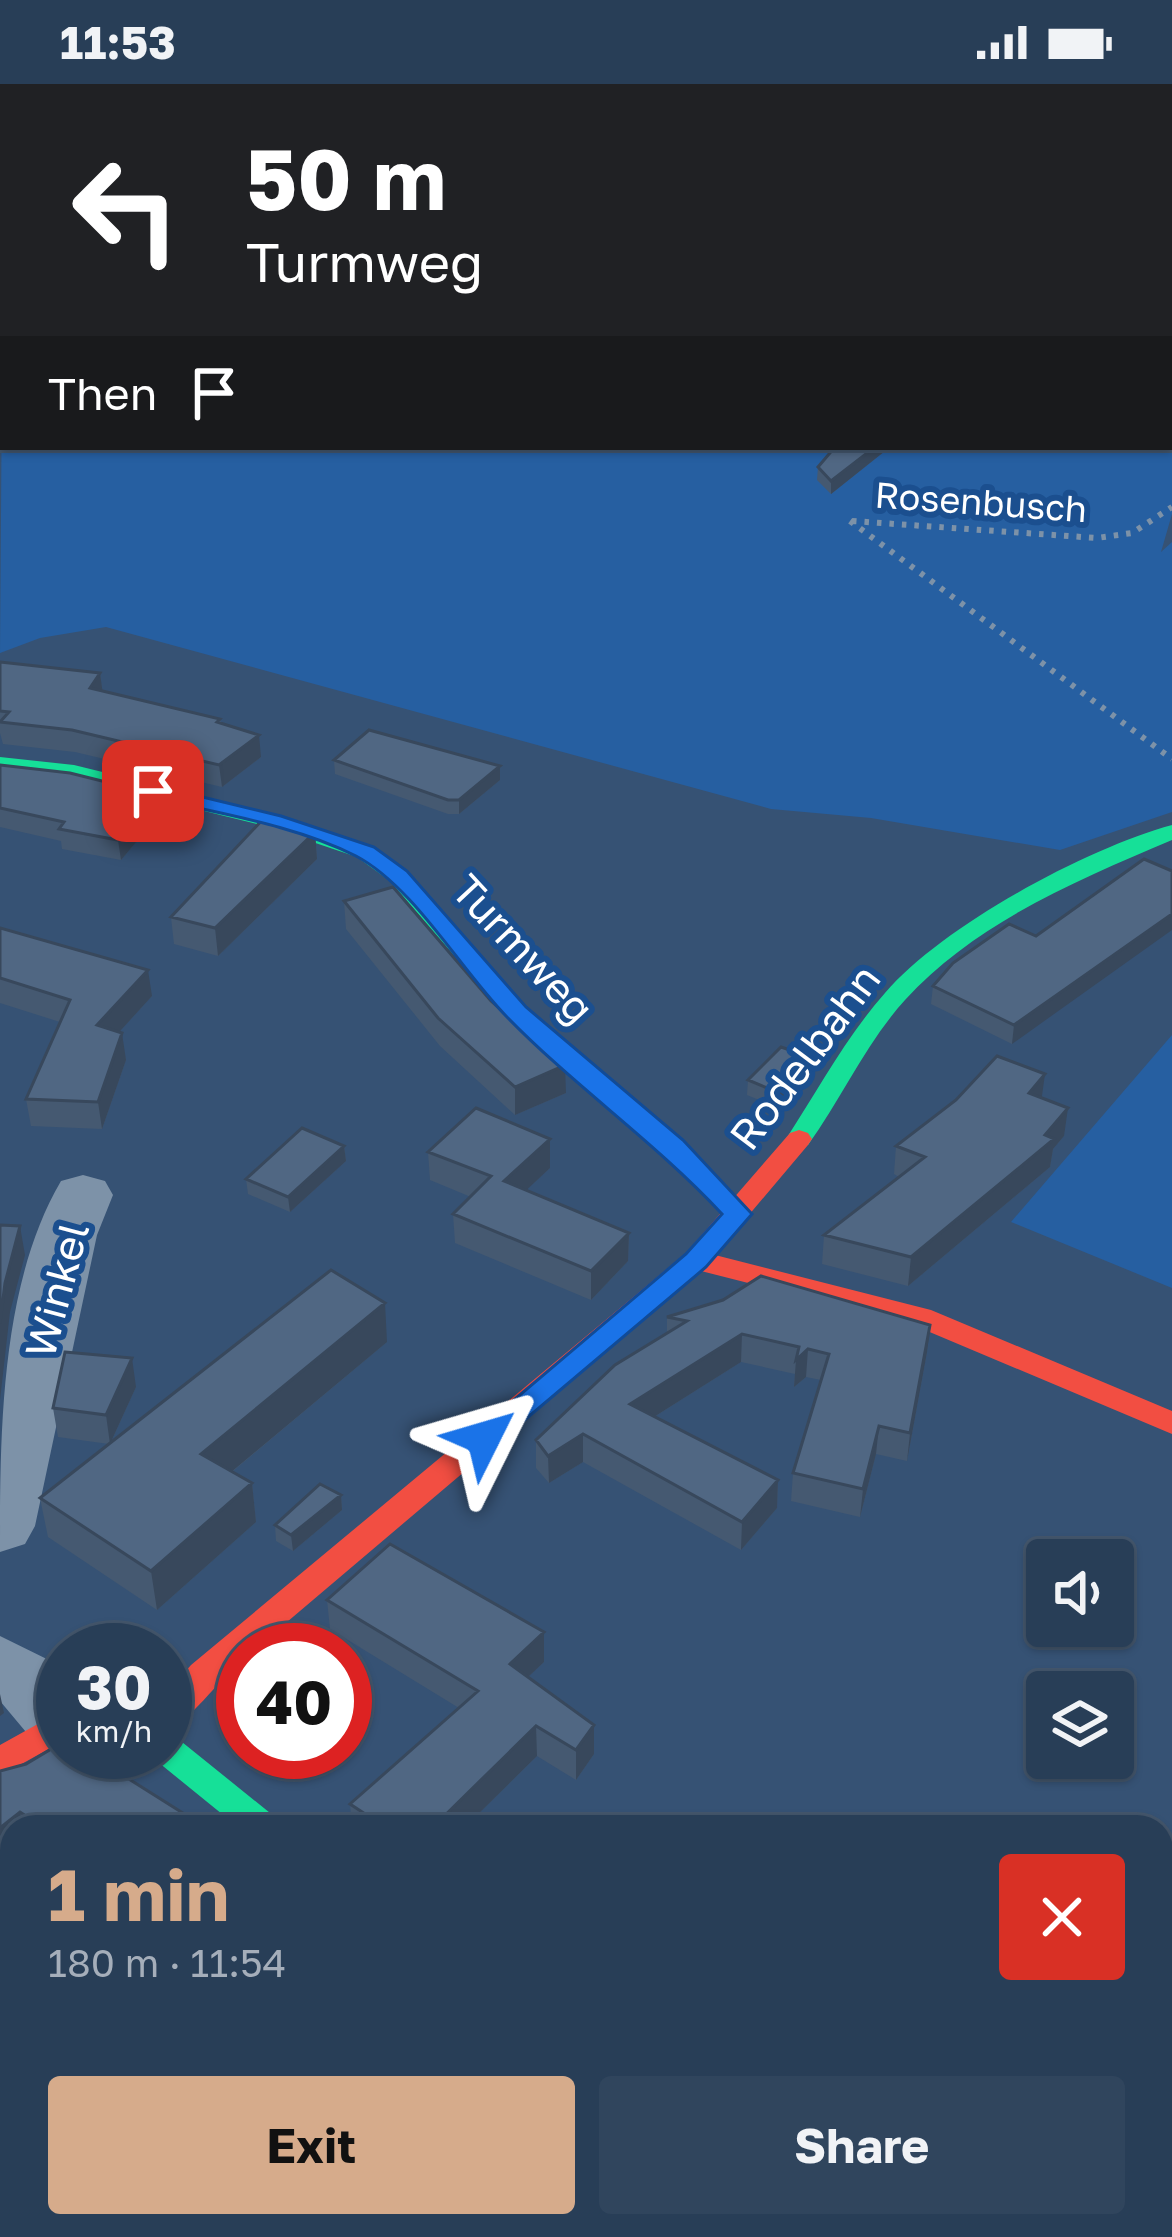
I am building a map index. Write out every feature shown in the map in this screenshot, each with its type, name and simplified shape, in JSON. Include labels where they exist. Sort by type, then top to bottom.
[{"type":"street","name":"Turmweg","points":[[0,764],[74,772],[273,820],[365,852],[398,876],[517,1012],[674,1146],[738,1214]]},
{"type":"street","name":"Rodelbahn","points":[[192,1686],[696,1261],[835,1091],[869,1028],[927,965],[1042,886],[1172,832]]},
{"type":"street","name":"Winkel","points":[[0,1526],[66,1235],[83,1195]]},
{"type":"street","points":[[696,1261],[921,1317],[1172,1424]]},
{"type":"street","points":[[0,1664],[36,1686]]},
{"type":"street","points":[[0,1762],[36,1740]]},
{"type":"street","points":[[192,1770],[248,1815]]},
{"type":"path","name":"Rosenbusch","points":[[1172,507],[1132,533],[1096,538],[850,521],[1172,759]]},
{"type":"shaded area","points":[[1,450],[1172,450],[1172,514],[1161,552],[1172,542],[1172,812],[1060,850],[871,818],[771,809],[106,627],[40,638],[0,653]]},
{"type":"shaded area","points":[[1172,1035],[1172,1288],[1011,1222]]},
{"type":"building","points":[[832,450],[871,450],[831,481],[818,467]]},
{"type":"building","points":[[0,662],[100,673],[90,688],[220,719],[217,722],[259,735],[219,765],[72,730],[0,722],[9,712],[0,711]]},
{"type":"building","points":[[369,730],[500,766],[459,800],[448,800],[334,760]]},
{"type":"building","points":[[0,765],[70,773],[178,800],[153,819],[140,815],[118,840],[59,829],[64,822],[0,808]]},
{"type":"building","points":[[266,816],[315,832],[215,928],[171,917]]},
{"type":"building","points":[[1144,859],[1172,871],[1172,914],[1014,1025],[933,986],[953,963],[1009,924],[1036,936]]},
{"type":"building","points":[[393,887],[491,1001],[565,1065],[515,1087],[438,1018],[344,901]]},
{"type":"building","points":[[0,928],[148,970],[97,1025],[122,1033],[98,1102],[26,1099],[70,1000],[0,978]]},
{"type":"building","points":[[781,1047],[810,1057],[782,1094],[748,1080]]},
{"type":"building","points":[[997,1056],[1045,1074],[1029,1093],[1068,1108],[1045,1135],[1054,1139],[911,1257],[824,1235],[925,1157],[896,1146],[956,1100]]},
{"type":"building","points":[[476,1108],[550,1139],[504,1181],[629,1233],[591,1271],[453,1214],[491,1176],[428,1152]]},
{"type":"building","points":[[302,1128],[344,1146],[288,1197],[246,1179]]},
{"type":"building","points":[[0,1225],[20,1226],[0,1323]]},
{"type":"building","points":[[331,1270],[385,1303],[201,1454],[252,1483],[151,1571],[40,1498]]},
{"type":"building","points":[[761,1276],[930,1325],[910,1433],[879,1426],[863,1489],[793,1473],[829,1354],[808,1349],[796,1360],[799,1347],[742,1334],[630,1404],[778,1480],[742,1522],[583,1434],[548,1456],[536,1440],[615,1365],[687,1321],[667,1317],[723,1300]]},
{"type":"building","points":[[65,1352],[132,1358],[106,1415],[53,1408]]},
{"type":"building","points":[[320,1484],[341,1495],[291,1535],[275,1525]]},
{"type":"building","points":[[390,1544],[544,1632],[510,1664],[594,1725],[576,1750],[536,1726],[445,1815],[367,1815],[350,1804],[478,1691],[327,1600]]},
{"type":"building","points":[[36,1758],[36,1779],[129,1779],[186,1815],[0,1815],[0,1771]]},
{"type":"traffic: fast","points":[[0,764],[74,772],[273,821],[365,852],[398,876],[517,1013],[674,1146],[738,1214]]},
{"type":"traffic: fast","points":[[799,1139],[868,1030],[930,962],[1005,910],[1172,832]]},
{"type":"traffic: fast","points":[[192,1770],[248,1815]]},
{"type":"traffic: jam","points":[[192,1687],[696,1260],[799,1139]]},
{"type":"traffic: jam","points":[[696,1260],[921,1317],[1172,1423]]},
{"type":"traffic: jam","points":[[0,1762],[36,1740]]},
{"type":"route","points":[[153,791],[273,820],[365,852],[398,876],[517,1012],[674,1146],[738,1214],[696,1261],[484,1438]]}]
